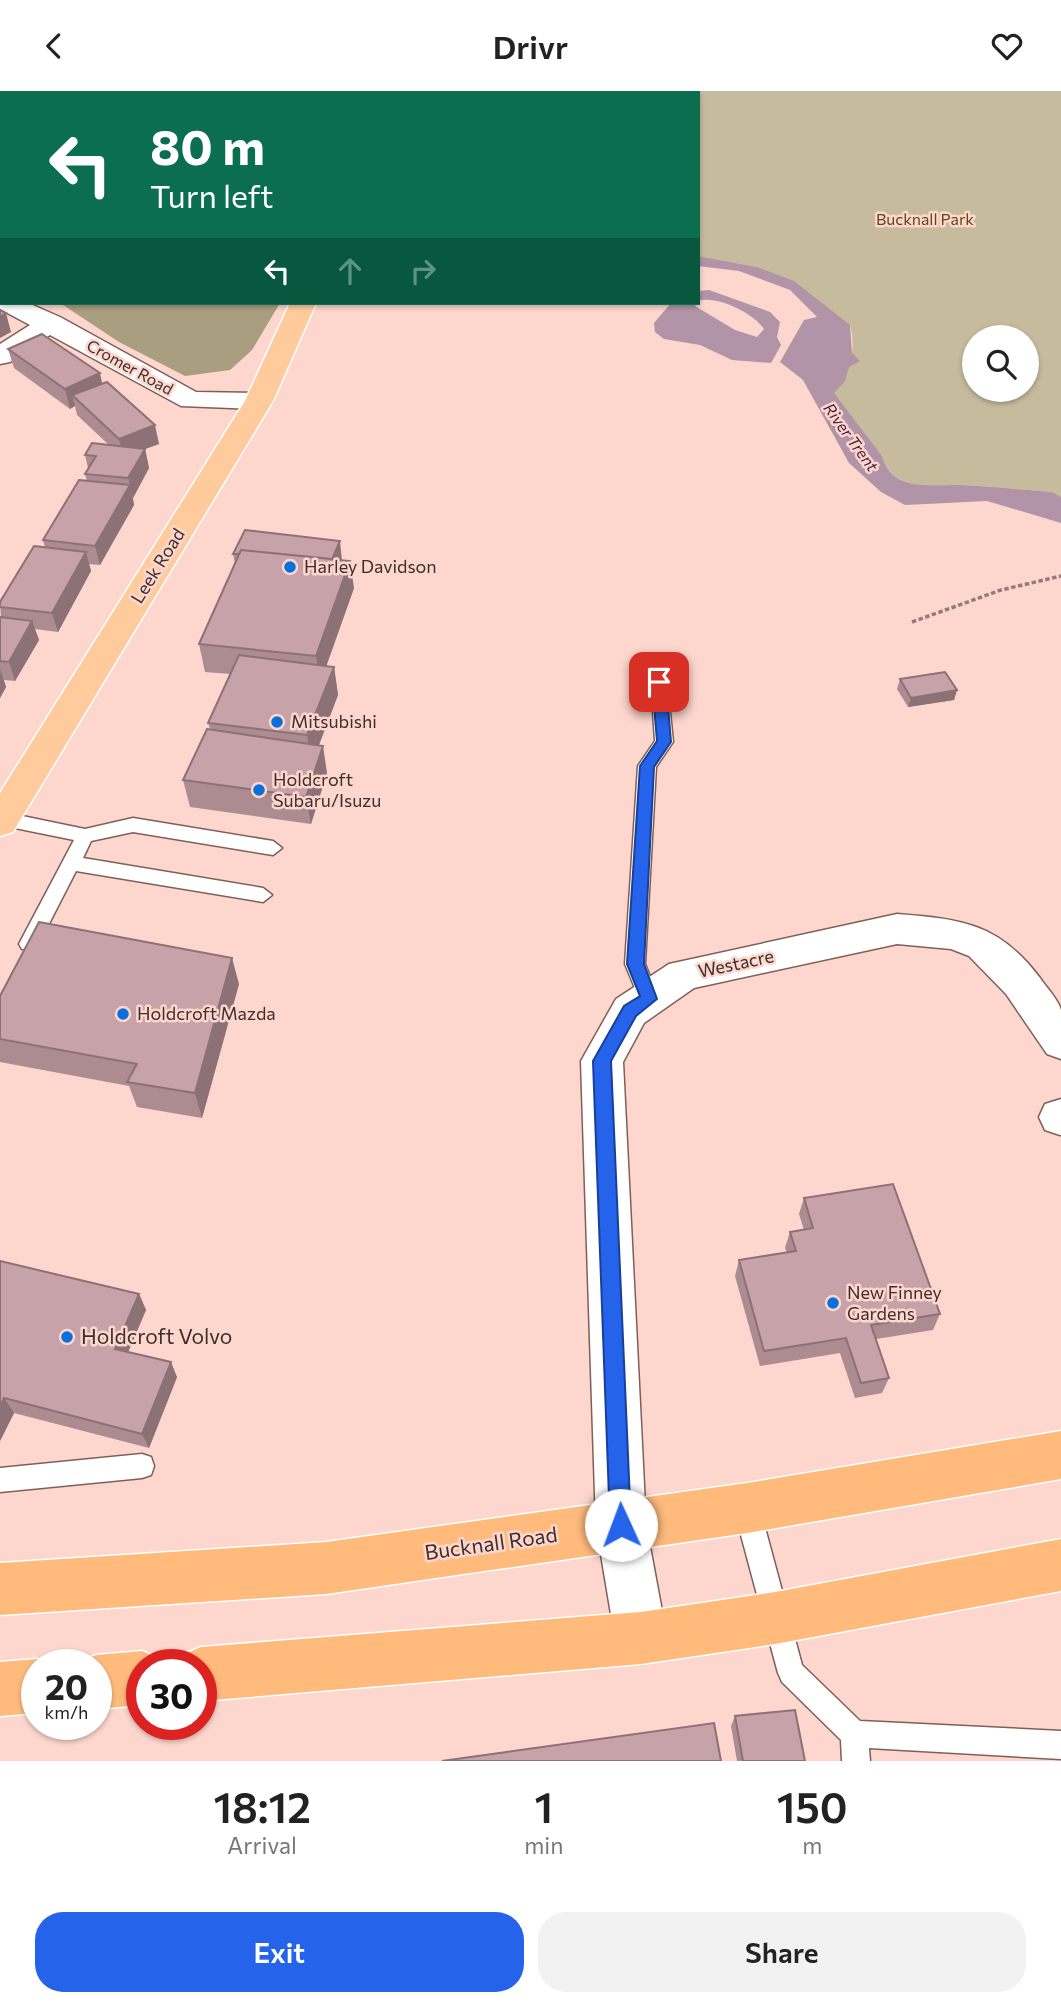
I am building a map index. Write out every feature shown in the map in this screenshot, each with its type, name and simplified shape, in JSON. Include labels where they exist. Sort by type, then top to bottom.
[{"type":"highway","name":"Bucknall Road","points":[[0,1589],[327,1567],[747,1508],[1053,1460]]},
{"type":"highway","points":[[217,1673],[641,1639],[775,1618],[1061,1565]]},
{"type":"highway","points":[[0,1689],[21,1687]]},
{"type":"main road","name":"Leek Road","points":[[1,820],[259,401],[302,305]]},
{"type":"street","name":"Cromer Road","points":[[13,305],[191,400],[259,401]]},
{"type":"street","points":[[0,356],[51,323]]},
{"type":"street","name":"Westacre","points":[[641,1639],[621,1525],[602,1061],[630,1011],[683,975],[897,929],[970,939],[1008,966],[1061,1042]]},
{"type":"lane","points":[[649,999],[635,964],[647,766],[664,742],[659,682]]},
{"type":"lane","points":[[1,820],[85,836],[133,825],[273,848]]},
{"type":"lane","points":[[18,967],[85,836]]},
{"type":"lane","points":[[71,863],[263,895]]},
{"type":"lane","points":[[0,1481],[142,1466]]},
{"type":"lane","points":[[747,1508],[791,1674],[855,1748],[1050,1750]]},
{"type":"path","points":[[912,622],[1001,590],[1061,576]]},
{"type":"green space","name":"Bucknall Park","points":[[700,91],[1061,91],[1061,497],[1052,492],[915,484],[895,476],[833,393],[844,379],[850,362],[853,343],[850,325],[757,267],[700,256]]},
{"type":"shaded area","points":[[63,305],[279,305],[252,350],[230,370],[185,376],[119,342]]},
{"type":"water","name":"River Trent","points":[[700,256],[757,267],[794,281],[850,325],[852,353],[860,361],[849,367],[845,381],[834,393],[894,476],[914,484],[1052,492],[1061,497],[1061,523],[987,501],[905,505],[881,492],[849,463],[803,380],[780,362],[804,320],[817,317],[790,290],[739,271],[700,266]]},
{"type":"water","points":[[709,290],[770,312],[780,322],[777,337],[781,345],[771,363],[732,360],[700,345],[664,339],[655,332],[654,323],[669,305],[696,305],[735,330],[757,337],[764,329],[752,317],[734,307],[715,301],[700,301],[700,291]]},
{"type":"building","points":[[42,334],[100,373],[65,389],[8,349]]},
{"type":"building","points":[[107,382],[155,425],[119,439],[72,395]]},
{"type":"building","points":[[92,443],[145,449],[128,478],[85,474],[96,456],[85,455]]},
{"type":"building","points":[[79,480],[130,485],[95,546],[43,540]]},
{"type":"building","points":[[245,530],[340,541],[332,559],[241,550],[239,554],[233,554]]},
{"type":"building","points":[[34,546],[86,552],[52,613],[0,607],[0,602]]},
{"type":"building","points":[[241,550],[350,561],[316,656],[199,644]]},
{"type":"building","points":[[0,617],[32,621],[9,662],[0,661]]},
{"type":"building","points":[[239,655],[334,667],[307,735],[208,723]]},
{"type":"building","points":[[945,672],[957,690],[911,698],[900,679]]},
{"type":"building","points":[[207,729],[323,746],[306,797],[183,780]]},
{"type":"building","name":"Holdcroft Mazda","points":[[39,922],[232,958],[195,1093],[127,1082],[137,1064],[0,1039],[0,996]]},
{"type":"building","name":"New Finney Gardens","points":[[893,1184],[940,1314],[871,1325],[889,1378],[861,1383],[846,1338],[764,1351],[739,1260],[796,1251],[790,1232],[813,1228],[804,1198]]},
{"type":"building","name":"Holdcroft Volvo","points":[[0,1261],[139,1294],[115,1349],[171,1362],[142,1434],[4,1398],[0,1407]]},
{"type":"building","points":[[795,1710],[805,1761],[743,1761],[735,1716]]},
{"type":"building","points":[[714,1723],[721,1761],[442,1761]]},
{"type":"place","name":"Harley Davidson","points":[[290,567]]},
{"type":"place","name":"Mitsubishi","points":[[277,722]]},
{"type":"place","name":"Holdcroft Subaru/Isuzu","points":[[259,790]]},
{"type":"place","name":"Holdcroft Mazda","points":[[123,1014]]},
{"type":"place","name":"New Finney Gardens","points":[[833,1303]]},
{"type":"place","name":"Holdcroft Volvo","points":[[67,1337]]},
{"type":"route","points":[[621,1525],[602,1061],[630,1011],[649,999],[635,964],[643,870],[647,766],[664,742],[659,682]]}]
